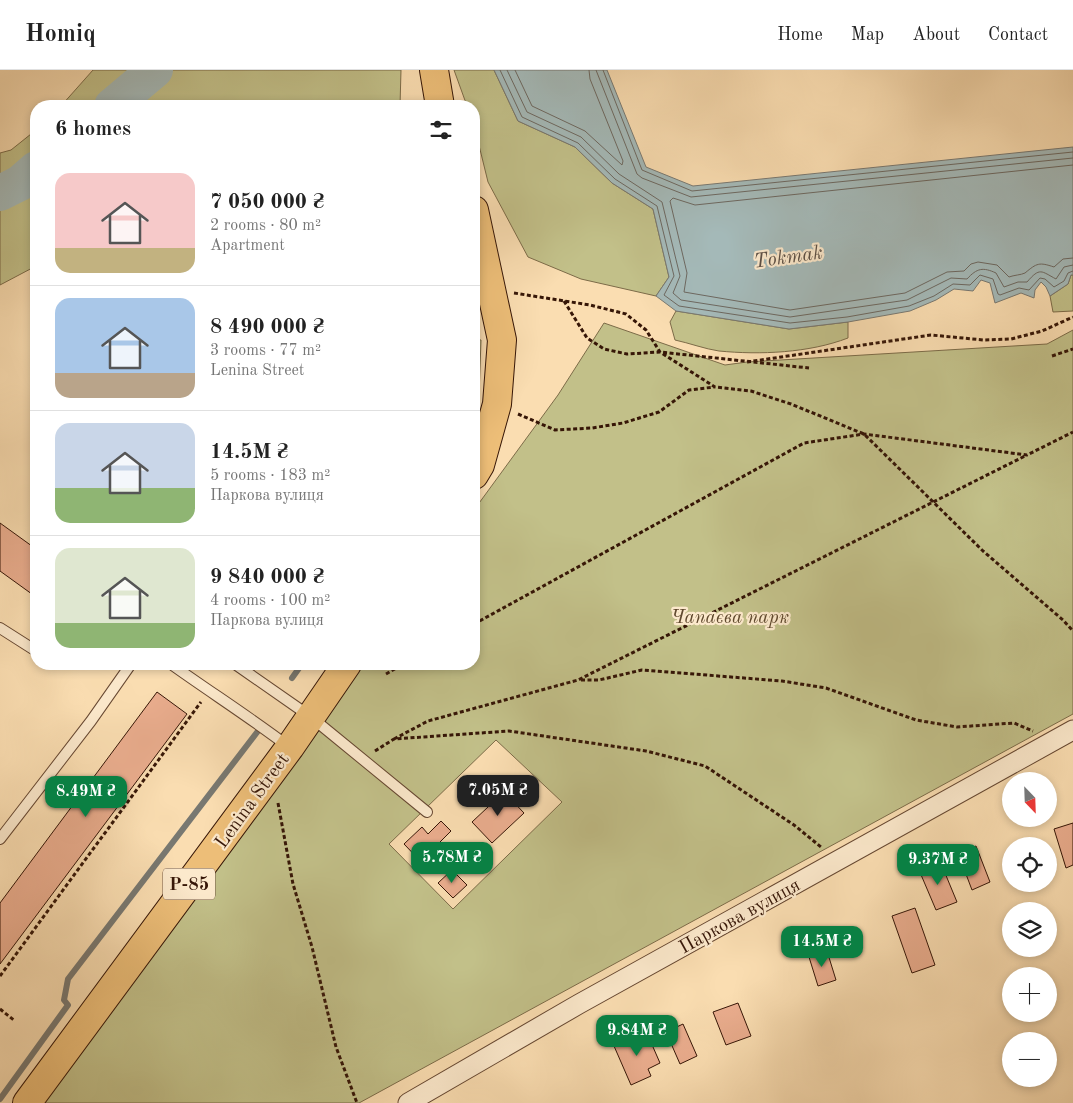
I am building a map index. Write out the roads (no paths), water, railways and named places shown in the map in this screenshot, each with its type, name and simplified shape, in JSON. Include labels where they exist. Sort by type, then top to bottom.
[{"type":"main road","points":[[434,70],[439,100]]},
{"type":"main road","points":[[480,238],[502,340],[497,404],[480,465]]},
{"type":"main road","name":"Lenina Street","points":[[27,1103],[290,747],[343,670]]},
{"type":"street","name":"Паркова вулиця","points":[[408,1103],[579,1004],[1073,730]]},
{"type":"lane","points":[[0,628],[30,647]]},
{"type":"lane","points":[[1,834],[126,670]]},
{"type":"lane","points":[[180,670],[290,747]]},
{"type":"lane","points":[[244,670],[311,717],[427,812]]},
{"type":"water","points":[[494,70],[607,70],[646,167],[693,186],[1073,147],[1073,275],[1071,275],[1068,284],[1050,296],[1046,287],[1041,282],[1035,290],[1034,298],[1021,293],[995,303],[990,283],[981,280],[973,291],[954,289],[936,300],[910,311],[848,322],[789,329],[676,311],[656,296],[669,277],[653,209],[612,183],[575,147],[518,121]]},
{"type":"waterway","name":"Tokmak","points":[[119,100],[155,70]]},
{"type":"waterway","name":"Tokmak","points":[[0,193],[20,183],[30,174]]},
{"type":"waterway","points":[[292,678],[298,670]]},
{"type":"waterway","points":[[0,1099],[68,1005],[64,1000],[68,979],[258,731]]},
{"type":"park label","name":"Чапаєва парк","points":[[730,616]]}]
